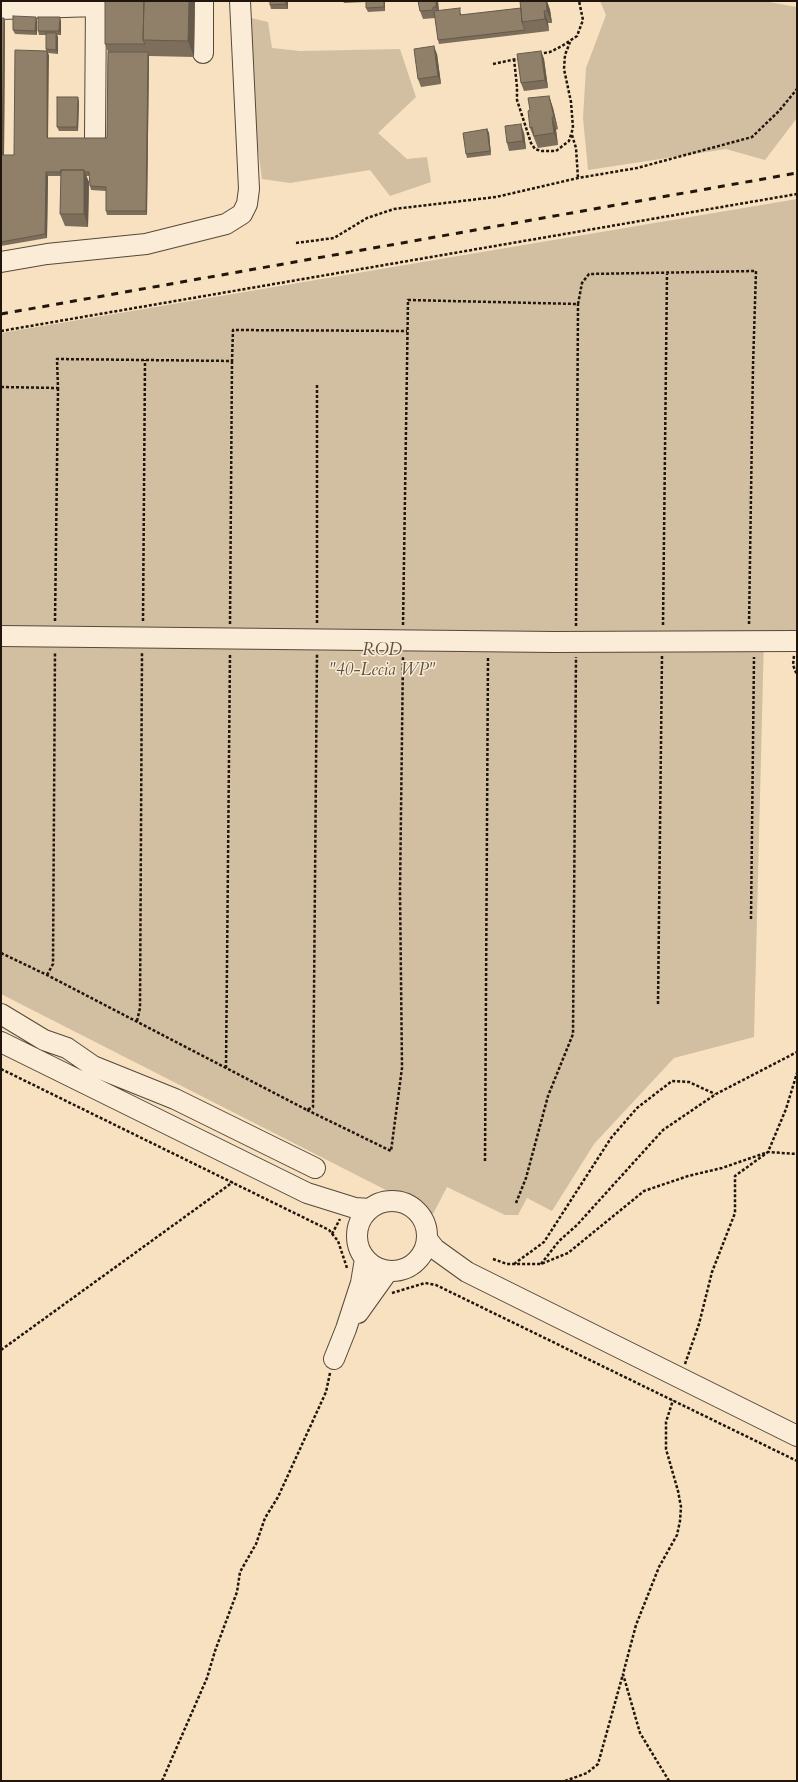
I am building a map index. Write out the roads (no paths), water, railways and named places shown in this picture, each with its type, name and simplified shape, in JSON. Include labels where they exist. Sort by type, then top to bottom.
[{"type":"street","points":[[203,53],[204,1]]},
{"type":"street","points":[[1,262],[47,254],[146,244],[226,224],[242,214],[249,189],[240,1]]},
{"type":"street","points":[[1,9],[96,4],[95,137]]},
{"type":"street","points":[[1,636],[403,641],[749,641],[796,647]]},
{"type":"street","points":[[1,1014],[44,1040],[67,1048],[93,1066],[175,1100],[315,1168]]},
{"type":"street","points":[[1,1042],[307,1193],[355,1208],[370,1209]]},
{"type":"street","points":[[307,1193],[350,1224],[357,1235],[360,1252],[372,1265],[388,1271],[406,1269],[416,1262],[425,1251],[428,1239],[423,1218],[412,1206],[397,1201],[381,1202],[370,1209],[362,1218],[357,1235]]},
{"type":"street","points":[[428,1239],[435,1249],[467,1272],[797,1436]]},
{"type":"street","points":[[334,1359],[346,1329],[361,1283],[365,1259]]},
{"type":"street","points":[[416,1262],[428,1262],[467,1272]]},
{"type":"street","points":[[346,1329],[388,1271]]},
{"type":"railway","points":[[1,314],[797,173]]},
{"type":"park label","name":"ROD \"40-Lecia WP\"","points":[[382,661]]}]
